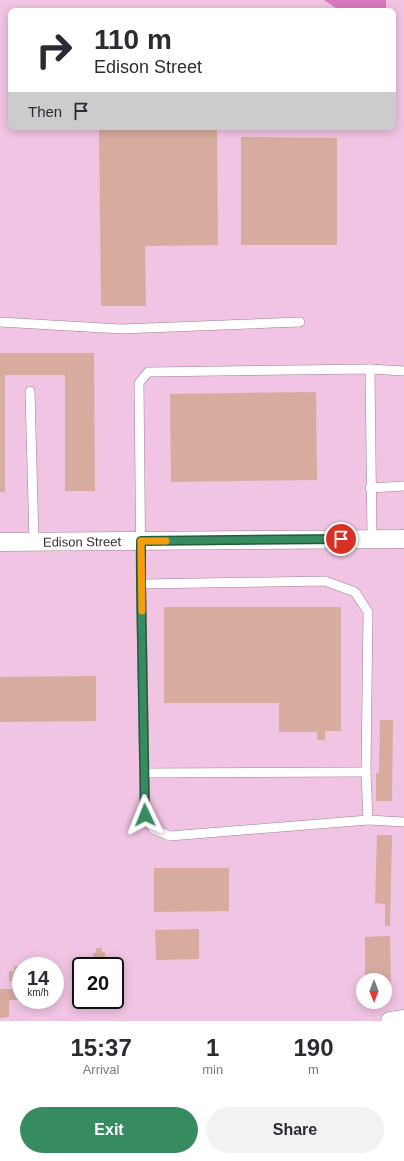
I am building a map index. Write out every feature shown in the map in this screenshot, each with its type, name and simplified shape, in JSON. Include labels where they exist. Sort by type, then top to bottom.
[{"type":"street","name":"Edison Street","points":[[0,542],[404,539]]},
{"type":"street","points":[[390,1021],[404,1019]]},
{"type":"lane","points":[[0,322],[121,329],[300,322]]},
{"type":"lane","points":[[404,371],[370,369],[148,372],[139,383],[145,815],[153,829],[170,836],[368,820],[404,822]]},
{"type":"lane","points":[[370,369],[370,488],[372,539]]},
{"type":"lane","points":[[30,391],[34,542]]},
{"type":"lane","points":[[370,488],[404,486]]},
{"type":"lane","points":[[141,584],[325,581],[355,592],[368,612],[366,772],[368,820]]},
{"type":"lane","points":[[144,773],[366,772]]},
{"type":"shaded area","points":[[0,0],[404,0],[404,1021],[0,1021]]},
{"type":"shaded area","points":[[324,0],[386,0],[386,8],[336,8]]},
{"type":"building","points":[[99,130],[217,130],[218,245],[145,246],[146,306],[101,306]]},
{"type":"building","points":[[241,137],[337,138],[337,245],[241,245]]},
{"type":"building","points":[[0,353],[94,353],[95,491],[65,491],[65,375],[5,375],[5,492],[0,492]]},
{"type":"building","points":[[316,392],[317,480],[171,482],[170,394]]},
{"type":"building","points":[[164,607],[341,607],[341,731],[325,731],[325,740],[317,740],[317,732],[279,732],[279,703],[164,703]]},
{"type":"building","points":[[96,676],[96,721],[0,722],[0,677]]},
{"type":"building","points":[[380,720],[393,720],[392,801],[376,801],[376,773],[379,773]]},
{"type":"building","points":[[377,835],[392,835],[390,926],[385,926],[385,904],[375,903]]},
{"type":"building","points":[[154,868],[229,868],[229,911],[154,912]]},
{"type":"building","points":[[199,929],[199,959],[156,960],[155,930]]},
{"type":"building","points":[[390,936],[391,973],[365,973],[365,937]]},
{"type":"building","points":[[96,948],[102,948],[102,953],[105,952],[105,957],[93,957],[93,953],[96,953]]},
{"type":"building","points":[[9,971],[12,971],[12,981],[9,981]]},
{"type":"building","points":[[0,989],[12,989],[12,1000],[9,1000],[9,1017],[0,1018]]},
{"type":"slow traffic","points":[[142,611],[141,541],[166,541]]},
{"type":"route","points":[[145,815],[141,541],[341,539]]}]
